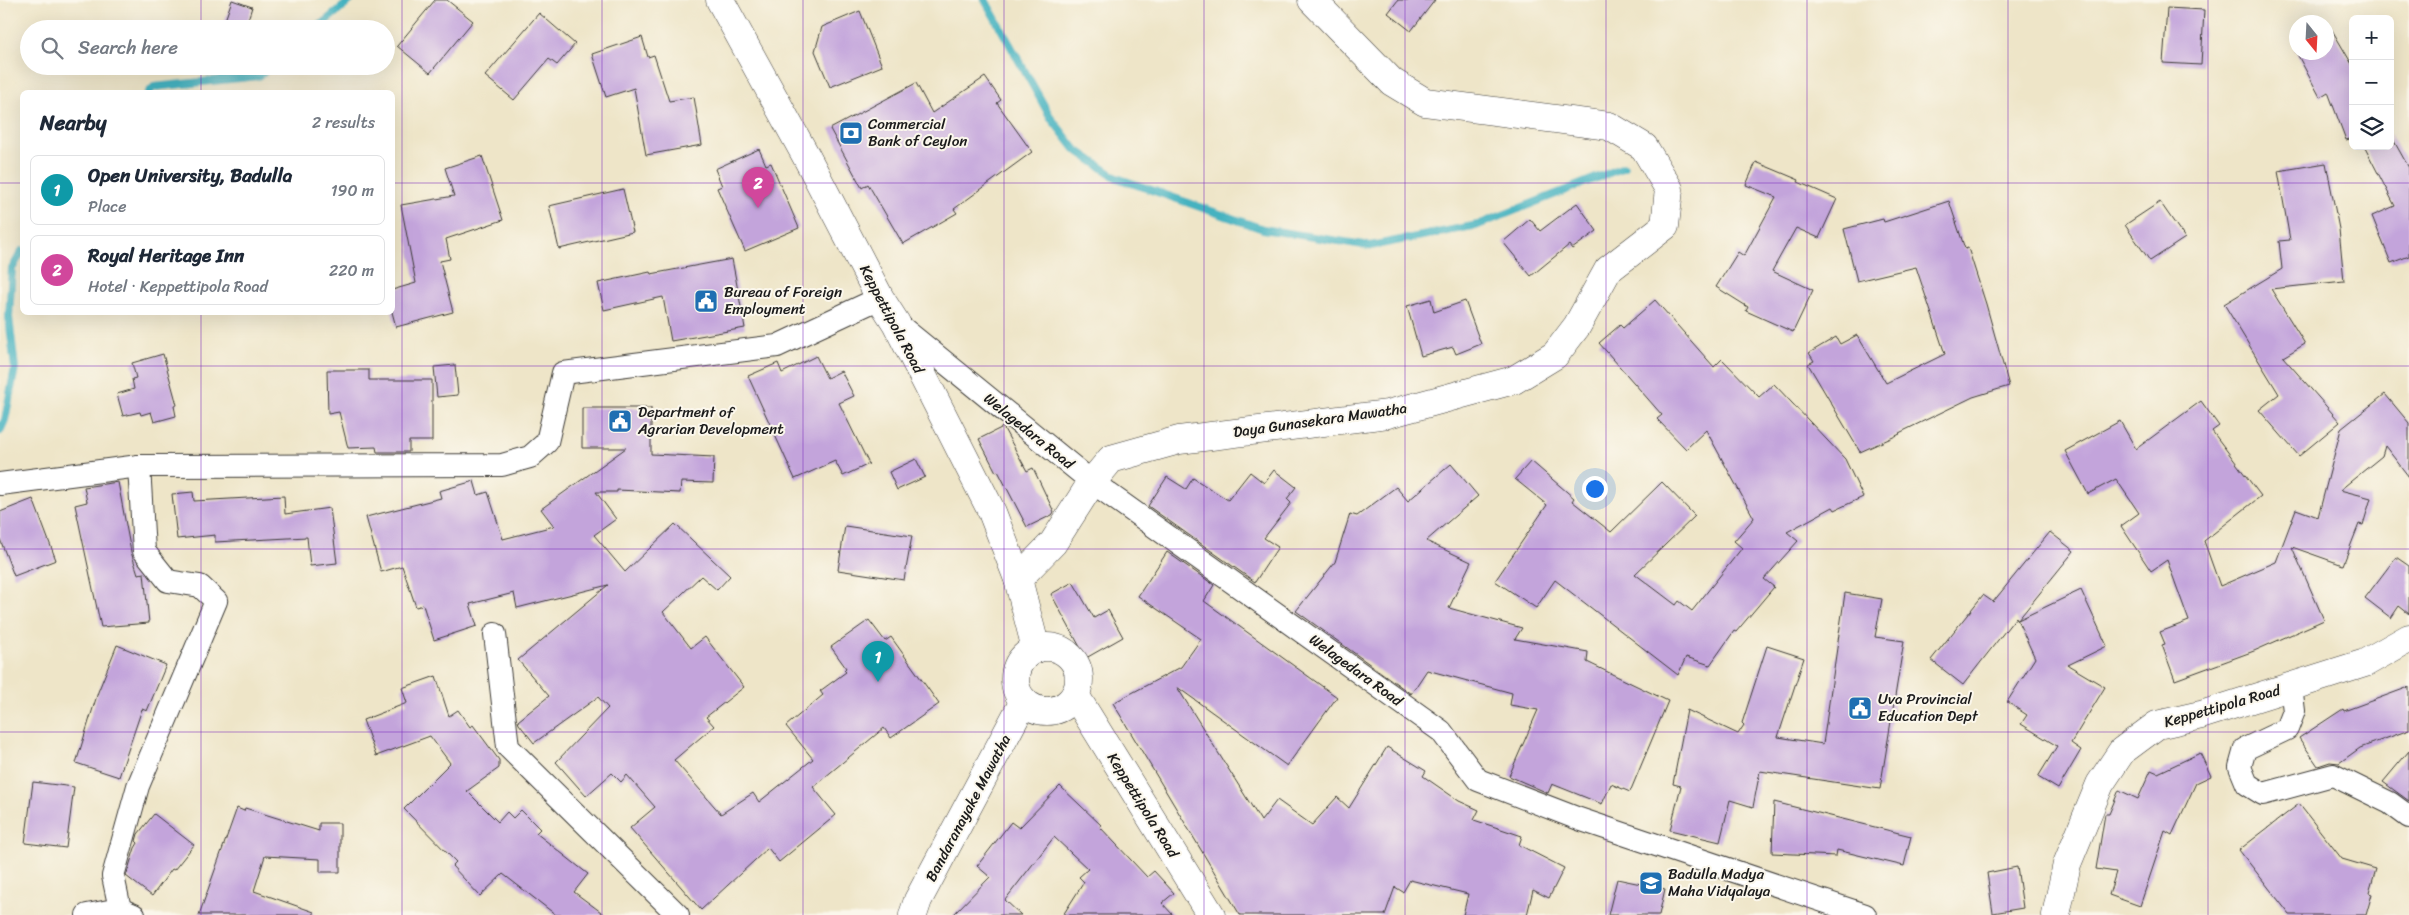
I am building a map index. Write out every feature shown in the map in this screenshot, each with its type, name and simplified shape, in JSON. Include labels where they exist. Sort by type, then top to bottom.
[{"type":"main road","name":"Keppettipola Road","points":[[720,0],[806,156],[880,298],[896,322],[992,512],[1018,579],[1036,649]]},
{"type":"main road","name":"Daya Gunasekara Mawatha","points":[[1018,579],[1053,544],[1092,482],[1111,459],[1178,440],[1388,414],[1514,380],[1555,355],[1577,326],[1608,270],[1665,226],[1669,189],[1644,147],[1610,126],[1425,102],[1392,82],[1312,0]]},
{"type":"main road","name":"Keppettipola Road","points":[[2056,915],[2067,864],[2100,784],[2122,751],[2157,725],[2201,715],[2366,663],[2409,638]]},
{"type":"main road","points":[[1047,647],[1058,649],[1068,654],[1075,662],[1079,673],[1079,684],[1075,695],[1067,704],[1057,710],[1045,711],[1034,708],[1024,701],[1017,688],[1016,672],[1024,658],[1036,649],[1047,647]]},
{"type":"main road","name":"Keppettipola Road","points":[[1075,695],[1211,915]]},
{"type":"main road","name":"Bandaranayake Mawatha","points":[[913,915],[918,900],[1024,701]]},
{"type":"street","points":[[0,484],[139,466],[502,465],[530,457],[547,442],[562,373],[778,346],[880,298]]},
{"type":"street","name":"Welagedara Road","points":[[896,322],[1092,482],[1441,732],[1478,780],[1579,819],[1865,915]]},
{"type":"street","points":[[86,915],[127,912],[113,876],[138,786],[216,601],[200,586],[168,582],[144,551],[139,466]]},
{"type":"street","points":[[495,634],[508,747],[678,915]]},
{"type":"street","points":[[2291,686],[2294,711],[2287,729],[2246,750],[2240,767],[2247,784],[2264,794],[2334,775],[2390,803],[2409,818]]},
{"type":"building","points":[[232,0],[252,7],[248,20],[225,20]]},
{"type":"building","points":[[435,0],[447,0],[473,21],[430,73],[397,46]]},
{"type":"building","points":[[1398,0],[1435,0],[1411,31],[1388,13]]},
{"type":"building","points":[[2167,8],[2204,10],[2201,65],[2163,63]]},
{"type":"building","points":[[860,11],[882,66],[830,87],[815,51],[822,27]]},
{"type":"building","points":[[539,13],[575,44],[557,65],[549,59],[514,100],[485,76]]},
{"type":"building","points":[[2334,33],[2349,59],[2349,139],[2346,140],[2328,92],[2320,97],[2300,60],[2334,60]]},
{"type":"building","points":[[642,37],[648,57],[654,55],[669,101],[694,97],[702,145],[646,155],[634,88],[606,97],[592,54]]},
{"type":"building","points":[[985,77],[1001,100],[997,103],[1032,152],[954,209],[957,213],[903,244],[868,184],[862,188],[830,129],[916,83],[932,113]]},
{"type":"building","points":[[2394,141],[2409,168],[2409,256],[2391,263],[2372,216],[2395,206],[2366,150],[2394,150]]},
{"type":"building","points":[[759,149],[766,165],[771,163],[799,228],[745,251],[717,188],[722,186],[715,169]]},
{"type":"building","points":[[482,156],[503,220],[446,239],[450,259],[440,261],[453,312],[396,327],[393,315],[395,315],[395,289],[416,283],[401,205],[454,196],[445,168]]},
{"type":"building","points":[[1756,162],[1837,199],[1819,238],[1796,228],[1772,271],[1813,290],[1793,332],[1746,311],[1748,307],[1716,287],[1738,252],[1744,256],[1776,197],[1746,185]]},
{"type":"building","points":[[2326,163],[2339,229],[2344,281],[2271,289],[2305,344],[2283,357],[2340,422],[2299,456],[2259,410],[2279,394],[2224,304],[2282,269],[2279,241],[2290,240],[2278,171]]},
{"type":"building","points":[[623,189],[633,232],[559,249],[549,206]]},
{"type":"building","points":[[1949,201],[1965,249],[1968,248],[2009,386],[1973,397],[1860,452],[1808,364],[1814,361],[1809,353],[1836,337],[1840,344],[1857,335],[1886,383],[1945,354],[1916,267],[1857,281],[1844,229],[1883,219],[1884,222]]},
{"type":"building","points":[[2160,202],[2185,238],[2150,261],[2125,225]]},
{"type":"building","points":[[1577,203],[1597,231],[1572,249],[1569,245],[1531,276],[1503,242],[1530,219],[1540,231]]},
{"type":"building","name":"Bureau of Foreign Employment","points":[[732,259],[745,328],[671,341],[663,297],[604,310],[598,283],[650,272],[651,274]]},
{"type":"building","points":[[1431,299],[1434,312],[1465,301],[1481,344],[1456,354],[1453,347],[1421,356],[1407,306]]},
{"type":"building","points":[[1655,300],[1714,367],[1722,359],[1759,397],[1774,384],[1845,459],[1863,497],[1835,510],[1833,507],[1787,532],[1798,541],[1764,579],[1774,587],[1736,632],[1734,631],[1710,665],[1686,657],[1678,675],[1555,580],[1536,608],[1495,581],[1547,505],[1515,479],[1531,461],[1574,498],[1572,501],[1611,532],[1662,482],[1695,516],[1635,574],[1676,605],[1679,601],[1692,611],[1742,548],[1734,541],[1754,518],[1706,430],[1686,449],[1657,419],[1662,415],[1599,343],[1620,325],[1623,328]]},
{"type":"building","points":[[163,354],[177,405],[174,406],[176,416],[154,422],[151,412],[141,415],[140,412],[123,416],[117,394],[134,389],[132,379],[136,378],[132,363]]},
{"type":"building","points":[[816,356],[827,378],[841,371],[854,396],[839,403],[869,464],[843,476],[835,461],[795,479],[748,376],[778,363],[782,373]]},
{"type":"building","points":[[455,365],[458,395],[437,397],[434,367]]},
{"type":"building","points":[[327,370],[369,370],[369,380],[432,380],[432,441],[409,441],[409,452],[377,452],[376,447],[348,448],[339,412],[328,414]]},
{"type":"building","points":[[2385,394],[2409,423],[2409,477],[2385,446],[2382,456],[2340,490],[2371,498],[2363,525],[2359,524],[2343,565],[2292,547],[2324,620],[2254,651],[2175,680],[2162,645],[2165,644],[2160,632],[2189,621],[2167,560],[2151,571],[2121,526],[2139,513],[2116,479],[2088,494],[2065,451],[2120,421],[2136,449],[2201,401],[2219,426],[2212,431],[2261,496],[2204,541],[2220,586],[2276,562],[2296,509],[2318,517],[2341,429]]},
{"type":"building","points":[[582,408],[651,408],[651,454],[714,457],[713,483],[681,482],[680,493],[617,490],[617,492],[596,492],[616,519],[594,535],[625,572],[675,524],[730,576],[717,590],[701,576],[663,612],[691,648],[705,637],[744,687],[706,717],[714,726],[674,760],[721,814],[753,793],[759,802],[813,759],[786,726],[823,695],[820,691],[846,672],[844,670],[846,668],[831,647],[869,620],[885,641],[891,637],[939,704],[891,738],[884,728],[813,787],[836,815],[779,862],[768,848],[701,910],[630,828],[655,807],[627,775],[621,782],[612,773],[586,796],[556,762],[608,708],[598,697],[534,743],[518,721],[549,696],[518,660],[608,585],[517,608],[514,593],[470,604],[477,626],[434,640],[423,605],[416,607],[402,566],[381,572],[366,517],[441,498],[439,491],[474,481],[478,495],[488,492],[503,539],[554,526],[541,509],[626,448],[582,448]]},
{"type":"building","points":[[1003,427],[1027,471],[1033,468],[1054,512],[1052,515],[1027,527],[979,439]]},
{"type":"building","points":[[916,459],[925,477],[897,490],[889,472]]},
{"type":"building","points":[[1451,464],[1478,496],[1426,541],[1471,562],[1449,608],[1522,628],[1515,639],[1588,652],[1587,662],[1668,701],[1630,792],[1611,784],[1602,804],[1552,784],[1548,793],[1509,776],[1538,710],[1510,705],[1512,693],[1427,670],[1411,694],[1296,611],[1335,562],[1350,514],[1357,516],[1396,487],[1408,501]]},
{"type":"building","points":[[1274,470],[1296,487],[1287,499],[1291,503],[1264,538],[1278,547],[1255,582],[1148,506],[1167,477],[1186,489],[1193,478],[1228,500],[1250,472],[1264,483]]},
{"type":"building","points":[[118,482],[131,552],[138,574],[144,573],[149,623],[101,627],[75,505],[87,502],[84,487]]},
{"type":"building","points":[[193,492],[194,501],[284,496],[285,514],[330,508],[337,563],[310,566],[307,537],[215,542],[215,535],[177,539],[172,494]]},
{"type":"building","points":[[33,499],[56,560],[14,576],[0,539],[0,512]]},
{"type":"building","points":[[845,526],[912,536],[904,580],[838,570]]},
{"type":"building","points":[[2050,532],[2074,551],[2018,620],[2081,590],[2107,646],[2068,665],[2105,687],[2071,743],[2081,750],[2058,789],[2038,777],[2057,746],[2021,724],[2027,715],[2007,702],[2035,658],[2016,617],[1963,685],[1931,660],[1983,595],[1993,602]]},
{"type":"building","points":[[1167,552],[1214,585],[1204,601],[1337,697],[1287,766],[1177,687],[1261,821],[1277,800],[1312,825],[1337,797],[1349,808],[1387,747],[1426,771],[1423,776],[1459,801],[1479,810],[1474,820],[1522,836],[1519,845],[1564,868],[1549,898],[1533,890],[1527,915],[1463,915],[1468,894],[1410,880],[1403,892],[1395,887],[1385,915],[1240,915],[1113,703],[1181,667],[1201,639],[1138,596]]},
{"type":"building","points":[[2396,557],[2409,566],[2409,614],[2399,606],[2391,618],[2365,598]]},
{"type":"building","points":[[1073,582],[1094,618],[1108,610],[1123,637],[1086,658],[1051,594]]},
{"type":"building","points":[[1845,593],[1882,599],[1875,637],[1904,641],[1880,789],[1760,771],[1753,807],[1730,800],[1720,842],[1670,830],[1681,786],[1673,784],[1687,710],[1738,734],[1744,725],[1742,723],[1767,646],[1804,658],[1778,737],[1823,744]]},
{"type":"building","points":[[117,645],[166,665],[147,711],[142,709],[119,777],[76,763],[98,692]]},
{"type":"building","points":[[436,676],[449,716],[458,710],[470,727],[473,725],[499,760],[499,768],[467,791],[498,822],[507,812],[513,818],[521,810],[540,829],[536,833],[588,874],[574,892],[605,915],[556,915],[503,874],[480,896],[452,866],[456,862],[404,809],[450,763],[430,736],[376,756],[363,720],[407,703],[402,688]]},
{"type":"building","points":[[2409,687],[2409,730],[2360,748],[2339,763],[2330,762],[2318,766],[2299,738],[2343,709],[2344,711]]},
{"type":"building","points":[[2409,751],[2409,801],[2383,782]]},
{"type":"building","points":[[2200,753],[2211,776],[2196,783],[2172,835],[2165,831],[2140,906],[2109,895],[2116,872],[2096,869],[2105,814],[2109,814],[2119,790],[2138,799],[2151,770],[2158,773]]},
{"type":"building","points":[[33,782],[74,787],[66,848],[25,843]]},
{"type":"building","points":[[1060,786],[1101,825],[1100,827],[1147,877],[1154,871],[1174,893],[1162,903],[1173,915],[1063,915],[1084,882],[1079,877],[1088,869],[1054,837],[1005,900],[1021,915],[953,915],[990,877],[977,866],[1011,822],[1019,828]]},
{"type":"building","points":[[1774,802],[1911,836],[1904,866],[1837,850],[1836,856],[1772,853]]},
{"type":"building","points":[[2299,804],[2342,859],[2376,869],[2369,893],[2372,894],[2366,915],[2290,915],[2239,850]]},
{"type":"building","points":[[237,808],[244,811],[245,808],[319,831],[319,823],[340,823],[340,872],[320,872],[320,859],[265,856],[254,891],[314,912],[314,915],[199,915]]},
{"type":"building","points":[[154,814],[194,845],[174,870],[172,869],[152,896],[126,876],[138,843],[136,841],[138,834]]},
{"type":"building","points":[[2017,867],[2023,908],[1993,913],[1987,873]]},
{"type":"building","points":[[1617,879],[1665,889],[1659,915],[1608,915]]},
{"type":"waterway","points":[[327,20],[351,0]]},
{"type":"waterway","points":[[985,0],[1051,118],[1075,149],[1117,178],[1263,229],[1370,246],[1478,225],[1624,167]]},
{"type":"waterway","points":[[151,90],[154,87],[260,75]]},
{"type":"waterway","points":[[0,431],[5,420],[15,368],[9,317],[12,269],[20,255]]},
{"type":"place","name":"Commercial Bank of Ceylon","points":[[851,133]]},
{"type":"place","name":"Royal Heritage Inn","points":[[758,208]]},
{"type":"place","name":"Bureau of Foreign Employment","points":[[706,301]]},
{"type":"place","name":"Department of Agrarian Development","points":[[620,421]]},
{"type":"place","name":"Open University, Badulla","points":[[878,682]]},
{"type":"place","name":"Uva Provincial Education Dept","points":[[1860,708]]},
{"type":"place","name":"Badulla Madya Maha Vidyalaya","points":[[1651,883]]}]
